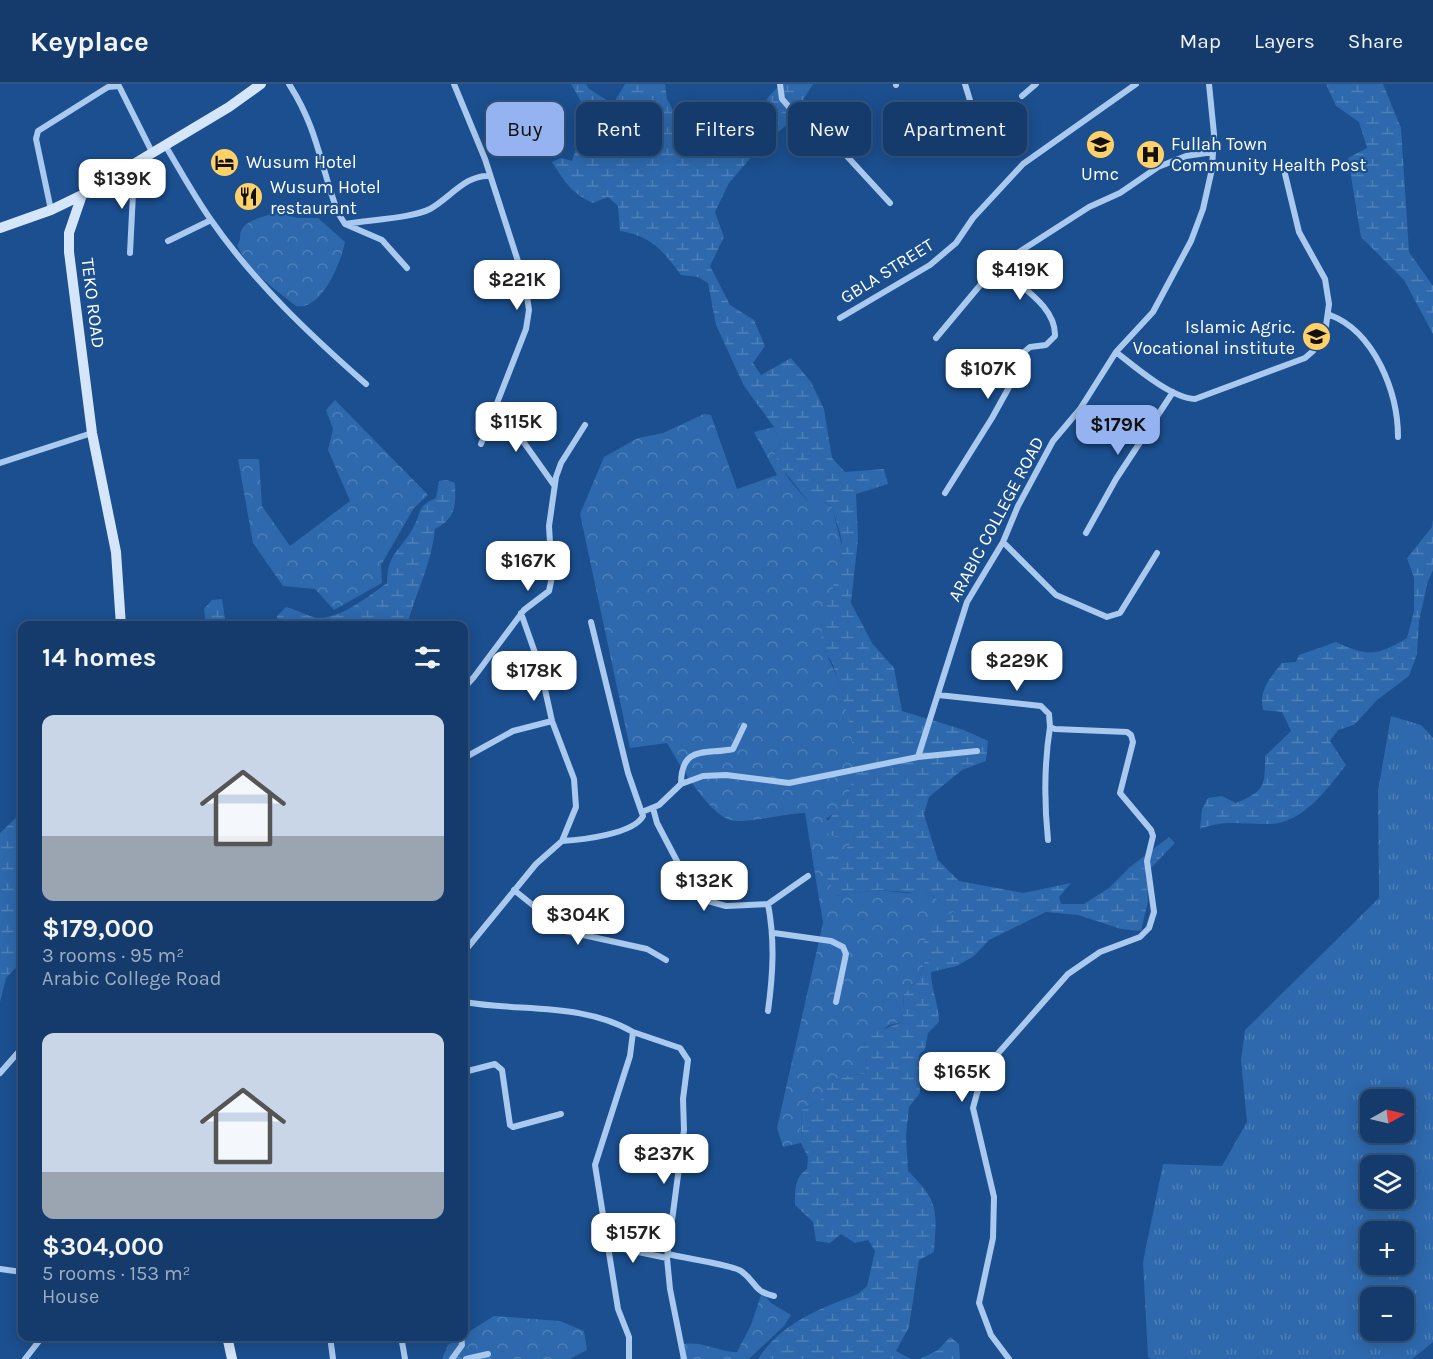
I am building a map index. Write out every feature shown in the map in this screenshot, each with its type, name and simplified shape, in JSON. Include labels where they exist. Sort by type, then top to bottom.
[{"type":"street","points":[[0,228],[51,210],[82,195],[229,107],[261,84]]},
{"type":"street","points":[[290,84],[307,112],[333,201],[345,224],[382,240],[407,268]]},
{"type":"street","points":[[454,84],[490,176],[525,283],[529,310],[528,321],[498,406],[481,444]]},
{"type":"street","points":[[780,84],[782,99],[790,108],[844,153],[890,203]]},
{"type":"street","points":[[965,84],[970,102]]},
{"type":"street","points":[[1022,96],[1036,84]]},
{"type":"street","name":"GBLA STREET","points":[[840,318],[930,265],[956,243],[973,218],[1023,164],[1136,84]]},
{"type":"street","name":"ARABIC COLLEGE ROAD","points":[[918,757],[967,602],[1003,542],[1018,506],[1053,441],[1080,409],[1116,352],[1153,312],[1180,264],[1203,209],[1213,152],[1214,135],[1209,84]]},
{"type":"street","points":[[51,210],[36,140],[38,131],[108,87],[119,86],[152,152]]},
{"type":"street","points":[[165,145],[211,220],[276,299],[366,384]]},
{"type":"street","points":[[936,338],[999,266],[1158,166],[1186,156],[1213,152]]},
{"type":"street","points":[[130,253],[134,173],[131,165]]},
{"type":"street","points":[[1116,352],[1186,399],[1205,396],[1305,358],[1313,351],[1330,315],[1325,279],[1299,232],[1285,174]]},
{"type":"street","points":[[345,224],[423,211],[467,181],[481,175],[490,176]]},
{"type":"street","name":"TEKO ROAD","points":[[82,195],[69,233],[69,252],[92,433],[116,552],[121,621]]},
{"type":"street","points":[[168,241],[211,220]]},
{"type":"street","points":[[945,493],[1018,371],[1024,352],[1030,347],[1046,345],[1055,336],[1056,325],[1047,311],[999,266]]},
{"type":"street","points":[[1330,315],[1357,334],[1378,361],[1396,400],[1398,436]]},
{"type":"street","points":[[1086,533],[1116,479],[1173,392]]},
{"type":"street","points":[[498,406],[554,485]]},
{"type":"street","points":[[468,684],[521,613],[528,605],[545,596],[552,583],[549,526],[554,485],[561,463],[585,425]]},
{"type":"street","points":[[0,463],[92,433]]},
{"type":"street","points":[[1003,542],[1056,595],[1107,617],[1120,613],[1157,552]]},
{"type":"street","points":[[468,947],[536,864],[562,841],[576,807],[574,779],[552,721],[540,667],[521,613]]},
{"type":"street","points":[[562,841],[615,833],[641,821],[642,812],[628,773],[591,622]]},
{"type":"street","points":[[938,695],[1041,706],[1049,714],[1044,806],[1048,840]]},
{"type":"street","points":[[468,756],[513,731],[552,721]]},
{"type":"street","points":[[681,784],[681,773],[687,761],[697,753],[733,749],[744,726]]},
{"type":"street","points":[[1009,1359],[991,1335],[980,1303],[993,1238],[994,1197],[974,1119],[973,1108],[977,1093],[994,1058],[1068,974],[1100,951],[1140,937],[1149,927],[1154,912],[1147,861],[1153,836],[1152,830],[1120,793],[1132,742],[1131,735],[1127,732],[1050,727]]},
{"type":"street","points":[[642,812],[653,808],[681,784],[704,776],[726,775],[789,783],[918,757],[977,751]]},
{"type":"street","points":[[653,808],[657,823],[689,884],[700,896],[718,905],[768,904],[808,876]]},
{"type":"street","points":[[514,890],[565,931],[647,949],[666,960]]},
{"type":"street","points":[[768,904],[774,933],[773,975],[768,1011]]},
{"type":"street","points":[[774,933],[831,941],[843,947],[846,954],[836,1002]]},
{"type":"street","points":[[468,1002],[574,1011],[611,1020],[633,1032],[680,1048],[688,1060],[683,1099],[684,1130],[668,1256],[670,1289],[679,1322],[684,1359]]},
{"type":"street","points":[[629,1359],[629,1337],[618,1309],[595,1165],[630,1056],[633,1032]]},
{"type":"street","points":[[0,1073],[18,1053]]},
{"type":"street","points":[[468,1071],[495,1064],[500,1066],[513,1127],[561,1114]]},
{"type":"street","points":[[607,1242],[620,1248],[729,1266],[741,1271],[760,1293],[774,1296]]},
{"type":"street","points":[[0,1269],[18,1271]]},
{"type":"street","points":[[25,1359],[39,1341]]},
{"type":"street","points":[[228,1341],[232,1359]]},
{"type":"street","points":[[331,1341],[333,1359]]},
{"type":"street","points":[[402,1341],[405,1359]]},
{"type":"street","points":[[452,1359],[462,1345],[462,1341]]},
{"type":"street","points":[[466,1359],[488,1354]]},
{"type":"green space","points":[[571,84],[586,84],[589,89],[610,102],[581,102]]},
{"type":"green space","points":[[625,84],[665,84],[667,99],[674,112],[674,156],[752,156],[729,183],[715,212],[724,237],[710,266],[730,305],[754,320],[765,346],[753,363],[761,375],[791,358],[811,382],[824,409],[832,458],[845,472],[884,469],[888,484],[856,494],[858,539],[851,603],[872,643],[894,668],[902,711],[964,730],[988,741],[986,761],[962,770],[929,797],[924,814],[938,860],[959,881],[1023,893],[1071,883],[1059,897],[1061,904],[1084,904],[1109,888],[1130,867],[1169,837],[1175,843],[1147,872],[1148,901],[1141,931],[1121,929],[1078,915],[1046,912],[989,940],[974,956],[957,966],[931,972],[939,1022],[928,1033],[925,1049],[919,1055],[920,1093],[909,1107],[906,1136],[908,1171],[931,1199],[935,1216],[935,1237],[934,1252],[919,1260],[909,1327],[896,1351],[911,1359],[758,1359],[767,1346],[789,1327],[829,1305],[858,1294],[867,1286],[875,1251],[868,1240],[855,1243],[841,1234],[830,1243],[816,1241],[813,1222],[795,1205],[796,1185],[800,1176],[807,1169],[808,1157],[801,1143],[802,1110],[821,1100],[830,1082],[850,1075],[865,1074],[867,1063],[864,1045],[871,1034],[902,1022],[904,994],[919,979],[924,963],[924,942],[938,920],[956,910],[951,906],[946,906],[925,890],[920,893],[877,890],[836,896],[827,878],[825,858],[842,853],[854,840],[853,836],[838,837],[824,831],[829,819],[849,793],[853,770],[850,725],[833,665],[822,646],[823,623],[842,552],[841,535],[832,507],[824,502],[809,502],[779,465],[774,451],[781,444],[774,427],[744,386],[716,325],[708,283],[698,277],[681,275],[656,246],[641,237],[620,231],[618,206],[608,197],[593,203],[574,191],[552,162],[561,158],[572,161],[576,148],[576,156],[662,156],[662,102],[614,102]]},
{"type":"green space","points":[[781,84],[813,84],[802,102],[788,102],[788,124],[776,134],[776,102],[766,102],[768,97]]},
{"type":"green space","points":[[1326,84],[1383,84],[1401,128],[1409,252],[1433,286],[1433,334],[1404,280],[1361,237],[1348,158],[1367,148],[1359,122],[1336,106]]},
{"type":"green space","points":[[277,212],[297,218],[318,218],[345,242],[329,283],[314,301],[305,306],[296,306],[263,279],[248,263],[237,245],[241,231],[247,224],[257,218]]},
{"type":"green space","points":[[335,400],[428,495],[414,508],[381,565],[382,583],[334,610],[315,589],[283,586],[253,543],[238,459],[259,459],[262,506],[290,546],[350,501],[328,450],[333,429],[326,410]]},
{"type":"green space","points":[[704,414],[711,415],[737,489],[777,475],[754,432],[774,427],[781,444],[774,451],[788,478],[809,502],[824,502],[832,507],[843,550],[837,581],[828,607],[822,647],[845,702],[850,724],[854,769],[851,788],[844,804],[826,819],[853,836],[854,840],[842,853],[836,896],[876,890],[908,893],[925,890],[946,906],[951,905],[957,910],[924,942],[924,963],[919,979],[904,994],[902,1022],[889,1025],[864,1044],[867,1063],[865,1074],[850,1075],[831,1082],[821,1100],[802,1110],[801,1143],[783,1147],[777,1128],[823,923],[805,813],[745,821],[726,818],[706,802],[667,743],[630,748],[580,514],[604,457],[638,438],[663,433]]},
{"type":"green space","points":[[447,480],[455,483],[453,510],[451,516],[435,529],[427,565],[408,621],[277,621],[277,616],[286,607],[313,617],[332,616],[362,601],[387,583],[392,558],[414,526],[423,506],[436,498],[439,481]]},
{"type":"green space","points":[[1433,520],[1433,570],[1428,581],[1419,621],[1417,654],[1409,676],[1377,700],[1354,725],[1338,730],[1330,741],[1346,765],[1313,803],[1293,818],[1270,824],[1226,823],[1200,829],[1202,809],[1208,798],[1222,796],[1236,803],[1258,791],[1265,774],[1265,756],[1291,731],[1282,712],[1263,710],[1262,703],[1266,685],[1282,663],[1296,662],[1299,655],[1336,642],[1356,650],[1372,652],[1388,648],[1407,638],[1414,611],[1414,578],[1407,558],[1432,527]]},
{"type":"green space","points":[[222,599],[225,621],[206,621],[204,609],[212,600]]},
{"type":"green space","points":[[1391,716],[1421,725],[1433,738],[1433,1342],[1412,1359],[1151,1359],[1148,1357],[1143,1262],[1163,1164],[1222,1166],[1247,1122],[1241,1060],[1245,1030],[1379,898],[1378,791]]},
{"type":"green space","points":[[18,816],[18,965],[6,978],[0,1002],[0,833]]},
{"type":"green space","points":[[762,1292],[771,1303],[791,1315],[784,1326],[749,1359],[680,1359],[684,1344],[691,1343],[737,1352],[751,1325]]},
{"type":"green space","points":[[494,1316],[560,1321],[584,1331],[587,1350],[570,1359],[442,1359],[448,1345],[454,1341],[468,1341],[468,1332]]},
{"type":"green space","points":[[950,1337],[959,1344],[960,1359],[920,1359],[938,1350]]},
{"type":"place","name":"Umc","points":[[1100,145]]},
{"type":"place","name":"Fullah Town Community Health Post","points":[[1150,154]]},
{"type":"place","name":"Wusum Hotel","points":[[225,162]]},
{"type":"place","name":"Wusum Hotel restaurant","points":[[249,197]]},
{"type":"place","name":"Islamic Agric. Vocational institute","points":[[1316,337]]}]
